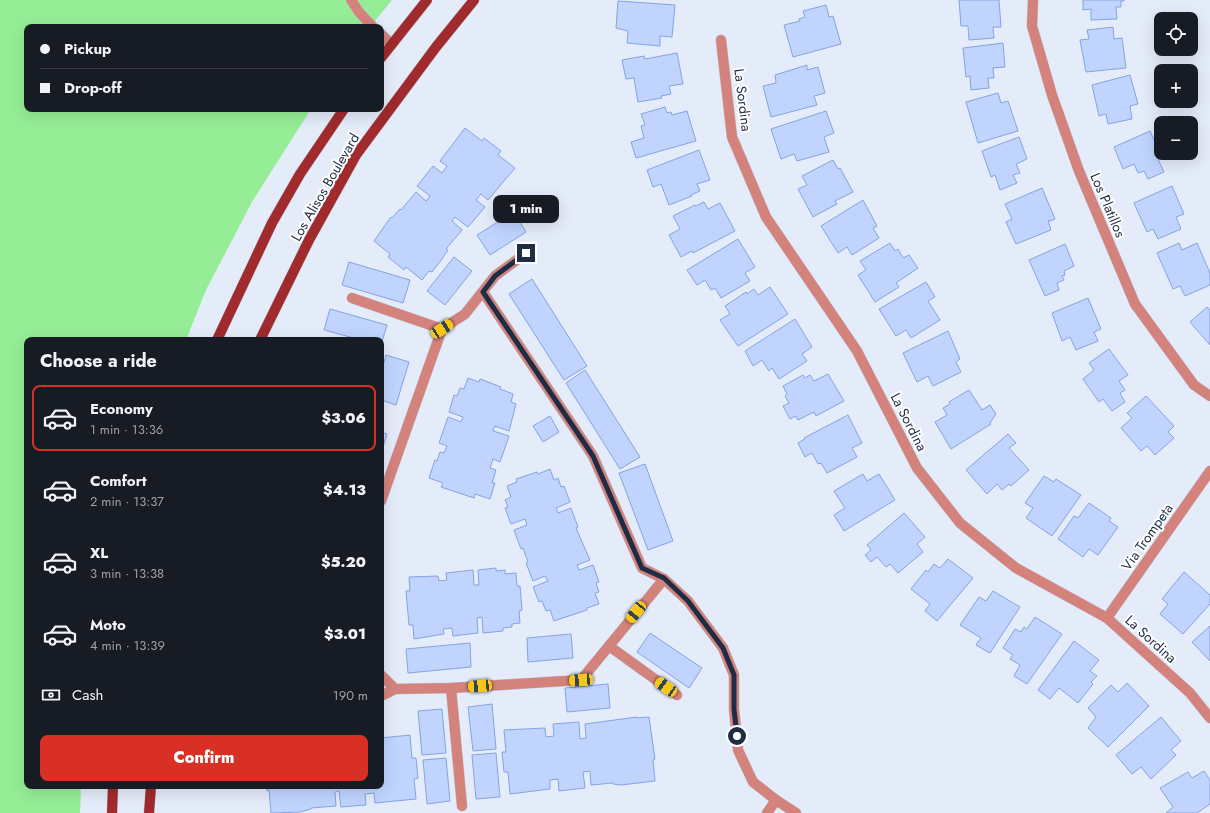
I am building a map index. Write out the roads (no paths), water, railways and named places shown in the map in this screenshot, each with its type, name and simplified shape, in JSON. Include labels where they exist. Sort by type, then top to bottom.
[{"type":"main road","points":[[384,54],[427,0]]},
{"type":"main road","name":"Los Alisos Boulevard","points":[[261,337],[309,240],[356,155],[436,46],[474,0]]},
{"type":"main road","name":"Los Alisos Boulevard","points":[[218,337],[272,223],[300,174],[342,112]]},
{"type":"main road","points":[[112,813],[113,789]]},
{"type":"main road","points":[[150,813],[151,789]]},
{"type":"street","points":[[351,0],[359,12],[370,24]]},
{"type":"street","name":"Los Platillos","points":[[1033,0],[1032,26],[1052,95],[1079,172],[1135,304],[1194,385],[1210,396]]},
{"type":"street","points":[[384,37],[391,44]]},
{"type":"street","name":"La Sordina","points":[[721,40],[732,137],[766,217],[857,351],[917,468],[960,523],[1016,568],[1107,618],[1190,692],[1210,718]]},
{"type":"street","points":[[384,493],[442,329],[464,314],[495,276],[526,253]]},
{"type":"street","points":[[483,292],[593,456],[642,568],[664,578],[688,601],[723,648],[734,675],[734,709],[738,750],[754,782],[776,800],[796,813]]},
{"type":"street","points":[[352,298],[442,329]]},
{"type":"street","name":"Via Trompeta","points":[[1107,618],[1210,471]]},
{"type":"street","points":[[384,694],[395,689],[451,688],[581,680],[664,578]]},
{"type":"street","points":[[609,646],[677,695]]},
{"type":"street","points":[[384,678],[395,689]]},
{"type":"street","points":[[451,688],[462,806]]},
{"type":"street","points":[[767,813],[776,800]]}]
